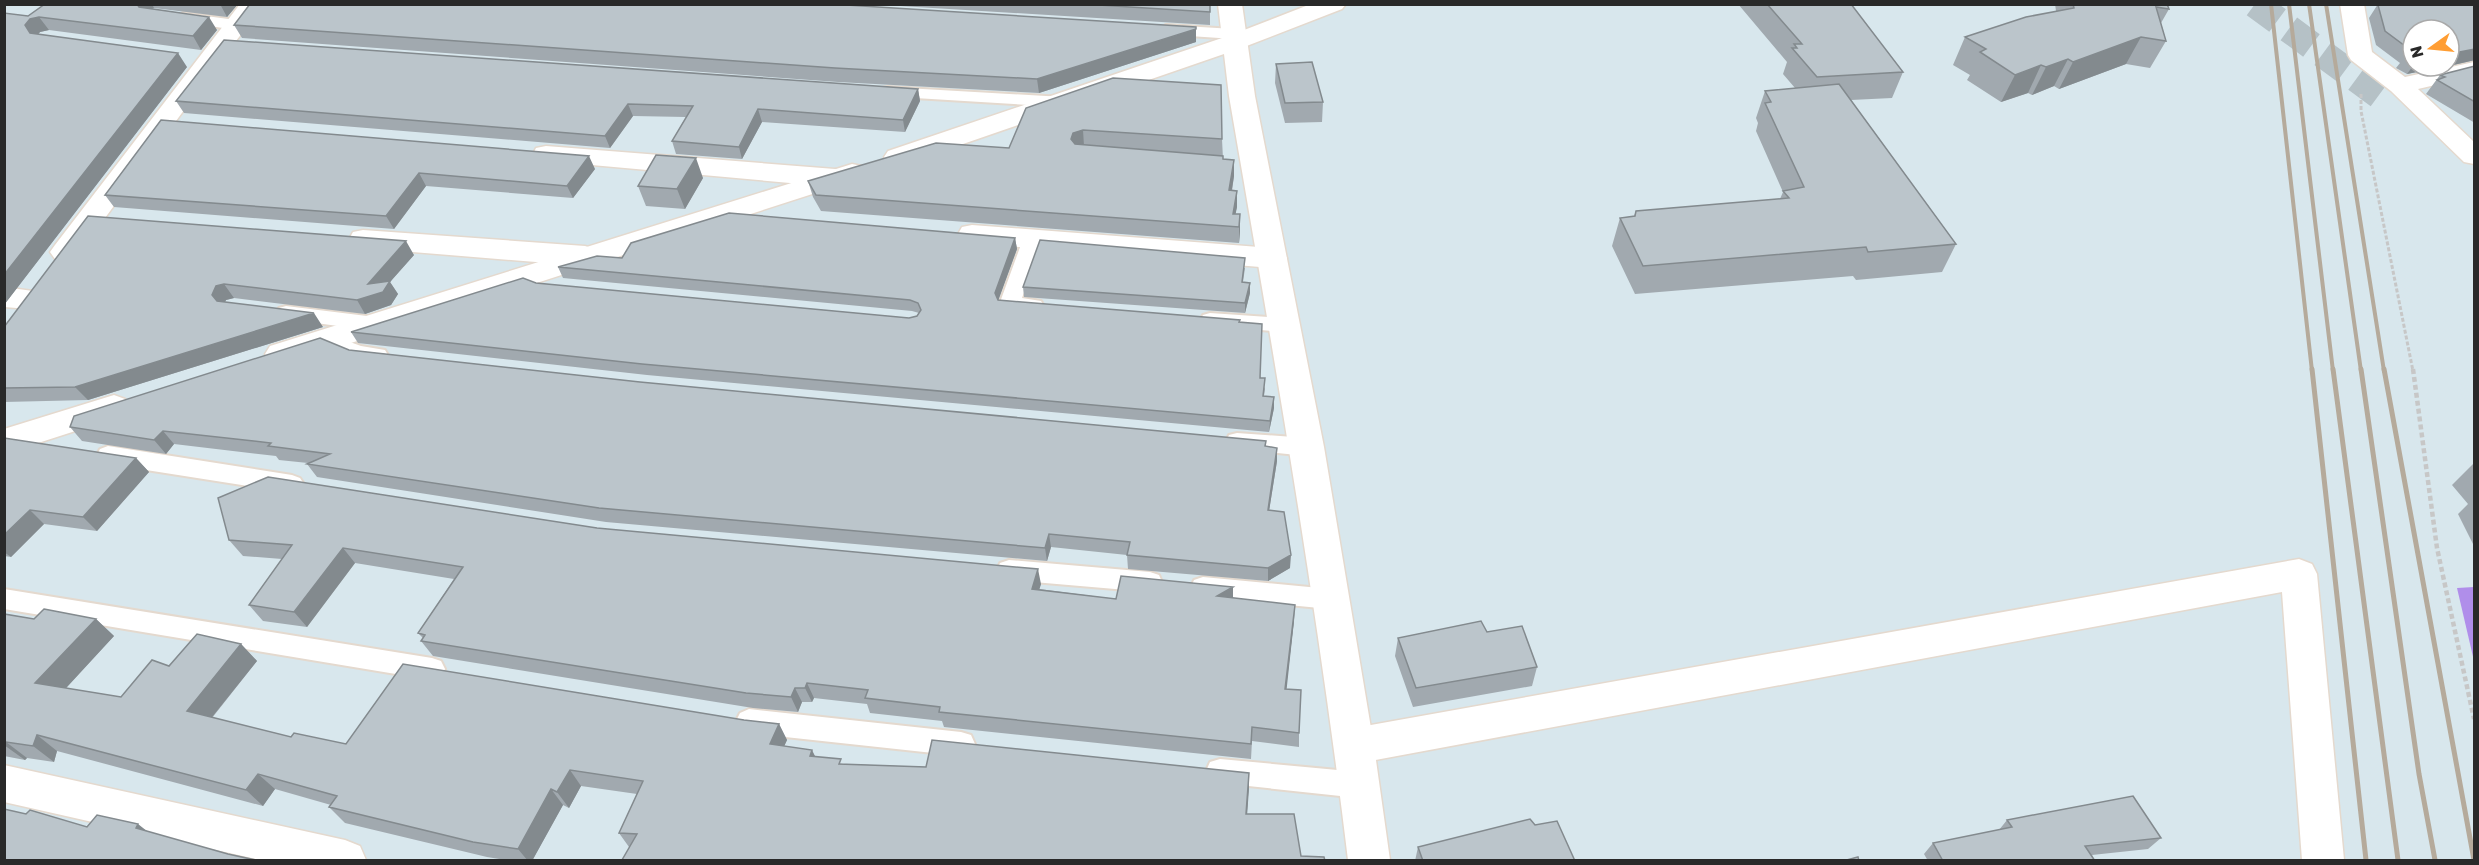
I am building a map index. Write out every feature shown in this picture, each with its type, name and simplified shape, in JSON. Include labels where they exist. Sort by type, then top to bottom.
[{"type":"street","points":[[1230,4],[1243,165],[1272,258],[1307,447],[1354,746],[1369,861]]},
{"type":"street","points":[[261,361],[835,178],[1063,102],[1234,38],[1334,4]]},
{"type":"street","points":[[2352,4],[2360,55],[2475,180]]},
{"type":"street","points":[[27,295],[175,123],[225,39]]},
{"type":"street","points":[[2390,90],[2475,69]]},
{"type":"street","points":[[2390,90],[2475,156]]},
{"type":"street","points":[[517,151],[835,178]]},
{"type":"street","points":[[717,214],[787,219]]},
{"type":"street","points":[[92,217],[128,220]]},
{"type":"street","points":[[951,233],[1272,258]]},
{"type":"street","points":[[339,237],[585,256]]},
{"type":"street","points":[[8,441],[136,400]]},
{"type":"street","points":[[1354,746],[2300,574],[2323,861]]},
{"type":"street","points":[[4,783],[345,861]]},
{"type":"lane","points":[[166,16],[225,39]]},
{"type":"lane","points":[[1150,29],[1234,38]]},
{"type":"lane","points":[[874,91],[1063,102]]},
{"type":"lane","points":[[1033,239],[1009,304],[1055,308]]},
{"type":"lane","points":[[524,276],[542,285],[554,286]]},
{"type":"lane","points":[[269,311],[375,324]]},
{"type":"lane","points":[[1192,318],[1284,325]]},
{"type":"lane","points":[[325,340],[358,353],[392,357]]},
{"type":"lane","points":[[1212,438],[1307,447]]},
{"type":"lane","points":[[8,441],[314,487]]},
{"type":"lane","points":[[986,568],[1330,599]]},
{"type":"lane","points":[[4,599],[461,674]]},
{"type":"lane","points":[[730,718],[991,747]]},
{"type":"lane","points":[[1193,768],[1359,785]]},
{"type":"path","points":[[2360,55],[2361,111],[2416,385],[2437,548],[2475,719]]},
{"type":"shaded area","points":[[2474,587],[2474,661],[2457,588]]},
{"type":"building","points":[[45,4],[137,4],[139,7],[209,17],[193,36],[39,17],[30,19],[25,25],[30,33],[178,53],[4,275],[4,13],[28,16]]},
{"type":"building","points":[[250,4],[830,4],[1196,27],[1196,29],[1037,79],[835,68],[234,25]]},
{"type":"building","points":[[1082,4],[1210,4],[1210,12]]},
{"type":"building","points":[[1767,4],[1851,4],[1903,72],[1817,77],[1792,48],[1797,48],[1794,44],[1802,44]]},
{"type":"building","points":[[2073,4],[2167,4],[2169,9],[2156,7],[2166,41],[2141,37],[2073,62],[2068,59],[2046,67],[2041,65],[2015,75],[1980,52],[1986,49],[1965,37],[2026,17],[2074,8]]},
{"type":"building","points":[[2475,4],[2475,49],[2461,52],[2461,18],[2401,18],[2401,43],[2385,31],[2378,5]]},
{"type":"building","points":[[224,40],[918,89],[903,120],[758,109],[739,147],[672,141],[693,106],[628,104],[605,136],[176,101]]},
{"type":"building","points":[[1312,62],[1323,102],[1285,103],[1276,64]]},
{"type":"building","points":[[2475,66],[2475,102],[2437,80],[2461,78],[2461,70]]},
{"type":"building","points":[[1113,78],[1221,85],[1222,139],[1083,130],[1073,133],[1071,139],[1075,144],[1223,156],[1223,159],[1234,160],[1229,190],[1237,191],[1233,214],[1240,214],[1239,227],[816,195],[808,181],[936,143],[1009,148],[1026,108]]},
{"type":"building","points":[[1839,84],[1956,244],[1868,252],[1866,247],[1643,266],[1620,218],[1635,216],[1636,211],[1789,198],[1783,191],[1804,187],[1765,103],[1771,102],[1765,91]]},
{"type":"building","points":[[161,120],[589,156],[567,186],[419,173],[386,216],[105,195]]},
{"type":"building","points":[[656,155],[696,158],[677,189],[638,186]]},
{"type":"building","points":[[729,213],[1015,238],[995,293],[998,300],[1240,320],[1239,322],[1262,324],[1260,378],[1265,378],[1263,396],[1274,397],[1270,421],[642,364],[351,332],[523,278],[536,283],[909,318],[917,316],[921,310],[918,303],[910,300],[558,267],[597,256],[622,258],[631,243]]},
{"type":"building","points":[[88,216],[406,241],[368,284],[390,281],[383,292],[357,300],[224,284],[216,286],[212,295],[217,301],[314,313],[75,387],[4,388],[4,327]]},
{"type":"building","points":[[1040,240],[1245,258],[1242,282],[1250,283],[1245,303],[1023,287]]},
{"type":"building","points":[[320,338],[349,350],[640,382],[1266,441],[1265,446],[1277,448],[1268,510],[1284,512],[1291,555],[1268,568],[1127,555],[1130,542],[1049,534],[1045,548],[599,508],[307,464],[330,454],[268,446],[271,443],[163,431],[154,440],[70,427],[74,416]]},
{"type":"building","points":[[4,438],[136,458],[83,517],[30,510],[4,535]]},
{"type":"building","points":[[268,477],[597,528],[1038,569],[1032,589],[1116,599],[1121,576],[1233,587],[1217,596],[1295,605],[1285,689],[1301,690],[1299,733],[1252,727],[1251,744],[939,712],[940,707],[865,698],[868,690],[807,683],[805,688],[795,688],[791,697],[746,693],[421,641],[425,635],[418,633],[463,567],[343,548],[294,612],[249,605],[292,545],[229,540],[218,498]]},
{"type":"building","points":[[44,609],[96,619],[35,683],[121,697],[152,660],[169,666],[197,634],[241,644],[187,711],[291,737],[294,733],[346,744],[403,664],[779,724],[770,744],[812,750],[810,756],[841,759],[839,764],[926,767],[932,740],[1249,773],[1246,814],[1294,814],[1301,856],[1324,857],[1325,861],[622,860],[637,834],[619,833],[643,781],[570,770],[557,792],[551,789],[518,849],[473,842],[329,807],[337,796],[258,774],[246,790],[37,735],[33,746],[6,742],[4,744],[4,614],[34,619]]},
{"type":"building","points":[[1481,621],[1487,632],[1522,626],[1537,667],[1416,688],[1398,638]]},
{"type":"building","points":[[2133,796],[2161,838],[2085,846],[2095,861],[1943,861],[1933,843],[2012,827],[2007,820]]},
{"type":"building","points":[[4,809],[26,814],[30,810],[87,827],[97,815],[138,824],[136,828],[260,861],[4,861]]},
{"type":"building","points":[[1530,819],[1535,825],[1557,821],[1575,861],[1423,861],[1418,847]]},
{"type":"building","points":[[1858,857],[1859,861],[1843,861]]},
{"type":"tunnel","points":[[2255,4],[2379,95]]},
{"type":"railway","points":[[2271,4],[2312,371]]},
{"type":"railway","points":[[2289,4],[2333,371]]},
{"type":"railway","points":[[2309,4],[2361,371]]},
{"type":"railway","points":[[2326,4],[2384,371]]},
{"type":"railway","points":[[2312,369],[2366,860]]},
{"type":"railway","points":[[2333,369],[2398,860]]},
{"type":"railway","points":[[2361,369],[2419,774],[2435,860]]},
{"type":"railway","points":[[2384,369],[2474,860]]}]
